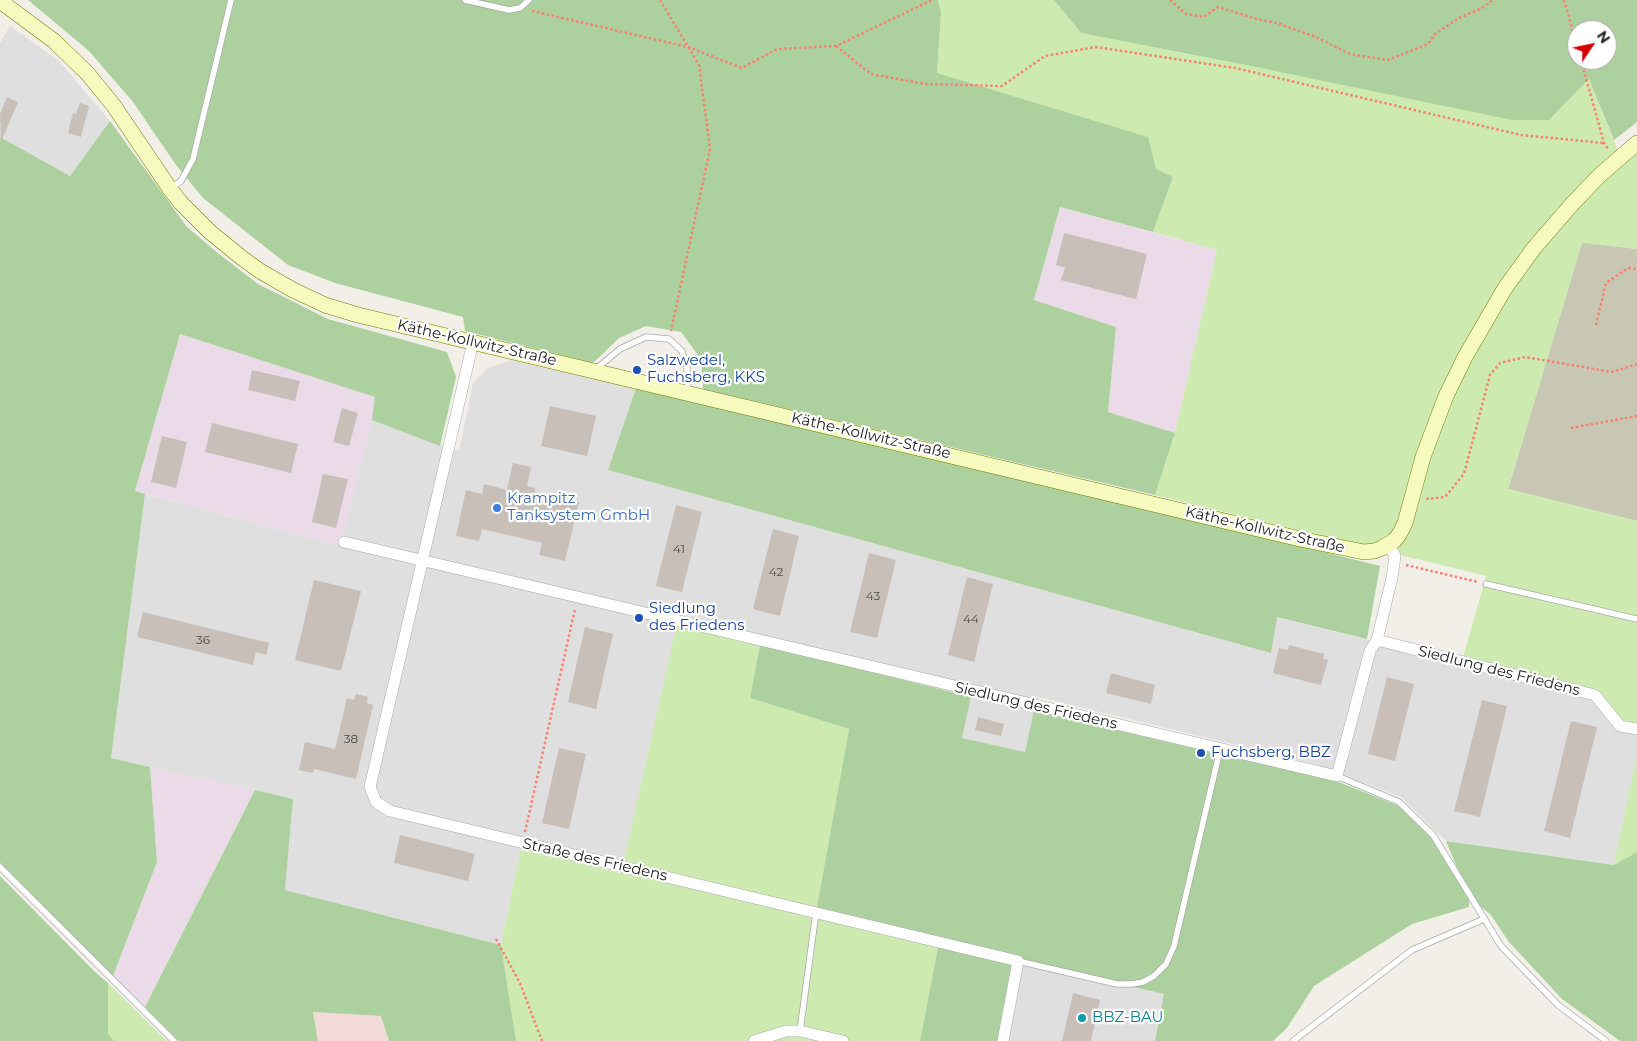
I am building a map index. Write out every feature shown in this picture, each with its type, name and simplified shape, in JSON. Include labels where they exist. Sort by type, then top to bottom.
[{"type":"main road","name":"Käthe-Kollwitz-Straße","points":[[0,1],[54,41],[88,74],[114,106],[170,189],[196,218],[225,245],[260,271],[293,290],[325,305],[358,315],[1300,539],[1364,552],[1374,551],[1389,544]]},
{"type":"main road","points":[[1389,544],[1400,533],[1405,523],[1423,456],[1446,396],[1489,313],[1519,268],[1572,203],[1637,142]]},
{"type":"street","points":[[422,559],[473,342]]},
{"type":"street","name":"Siedlung des Friedens","points":[[344,542],[1220,750],[1337,776]]},
{"type":"street","points":[[1337,776],[1370,651],[1377,640],[1394,562],[1393,549],[1389,544]]},
{"type":"street","name":"Straße des Friedens","points":[[422,559],[370,788],[376,802],[390,811],[1018,961]]},
{"type":"street","name":"Siedlung des Friedens","points":[[1377,640],[1595,695],[1620,726],[1637,729]]},
{"type":"street","points":[[1003,1041],[1018,961]]},
{"type":"street","points":[[754,1041],[786,1031],[800,1031],[843,1041]]},
{"type":"lane","points":[[170,189],[181,181],[193,159],[231,0]]},
{"type":"lane","points":[[465,0],[509,10],[520,8],[529,0]]},
{"type":"lane","points":[[594,371],[620,349],[646,337],[669,339],[682,351],[687,368],[688,393]]},
{"type":"lane","points":[[1486,584],[1637,619]]},
{"type":"lane","points":[[1018,961],[1117,984],[1143,982],[1154,976],[1166,964],[1174,946],[1220,750]]},
{"type":"lane","points":[[1337,776],[1399,802],[1433,835],[1501,946],[1558,1005],[1606,1041]]},
{"type":"lane","points":[[0,867],[174,1041]]},
{"type":"lane","points":[[800,1031],[816,912]]},
{"type":"lane","points":[[1293,1041],[1412,950],[1484,919]]},
{"type":"path","points":[[660,0],[699,65],[710,149],[669,339]]},
{"type":"path","points":[[520,8],[688,48],[742,68],[777,49],[836,46],[932,0]]},
{"type":"path","points":[[1170,0],[1186,14],[1204,17],[1218,7],[1284,25],[1316,37],[1350,54],[1388,60],[1428,44],[1435,34],[1451,23],[1482,8],[1493,0]]},
{"type":"path","points":[[1564,0],[1570,20]]},
{"type":"path","points":[[836,46],[871,74],[925,84],[1002,86],[1044,56],[1096,47],[1235,68],[1521,135],[1604,143]]},
{"type":"path","points":[[1584,70],[1604,143],[1617,160]]},
{"type":"path","points":[[1596,325],[1606,283],[1628,268],[1637,269]]},
{"type":"path","points":[[1412,496],[1425,499],[1446,497],[1464,474],[1490,376],[1500,363],[1525,357],[1612,372],[1637,364]]},
{"type":"path","points":[[1572,428],[1637,416]]},
{"type":"path","points":[[1394,562],[1486,584]]},
{"type":"path","points":[[522,843],[578,597]]},
{"type":"path","points":[[496,939],[520,983],[542,1041]]},
{"type":"shaded area","points":[[10,26],[59,61],[110,121],[70,176],[0,137],[0,43]]},
{"type":"shaded area","points":[[1060,207],[1217,250],[1175,433],[1108,412],[1034,300]]},
{"type":"shaded area","points":[[1582,242],[1637,249],[1637,521],[1508,489]]},
{"type":"shaded area","points":[[180,334],[376,397],[372,420],[340,546],[135,491]]},
{"type":"shaded area","points":[[511,360],[636,388],[608,470],[1271,653],[1276,617],[1595,695],[1637,729],[1637,753],[1614,865],[1446,841],[1401,797],[1315,764],[1038,697],[1025,752],[962,738],[971,697],[678,624],[621,873],[521,848],[501,945],[285,890],[293,799],[111,758],[145,494],[340,546],[372,420],[459,451],[473,383],[488,368]]},
{"type":"shaded area","points":[[150,767],[255,790],[145,1007],[113,976],[157,862]]},
{"type":"shaded area","points":[[1018,961],[1164,994],[1155,1041],[1003,1041]]},
{"type":"shaded area","points":[[313,1012],[381,1016],[389,1041],[318,1041]]},
{"type":"green space","points":[[28,0],[938,0],[941,13],[937,73],[1148,137],[1156,169],[1173,177],[1153,232],[1060,207],[1034,300],[1116,327],[1108,412],[1175,433],[1155,495],[703,389],[701,359],[681,332],[646,326],[619,338],[593,363],[465,331],[463,317],[335,283],[288,265],[203,198],[176,165],[133,102],[89,51]]},
{"type":"green space","points":[[938,0],[1054,0],[1081,33],[1549,120],[1589,79],[1622,161],[1637,149],[1637,249],[1582,243],[1508,489],[1637,521],[1637,729],[1620,726],[1595,695],[1462,661],[1486,576],[1155,495],[1175,433],[1217,250],[1153,232],[1173,177],[937,73],[941,13]]},
{"type":"green space","points":[[1054,0],[1637,0],[1637,122],[1614,140],[1589,79],[1549,120],[1512,120],[1081,33]]},
{"type":"green space","points":[[110,121],[187,227],[258,284],[328,319],[447,352],[456,377],[440,446],[372,420],[375,397],[180,334],[135,491],[145,494],[111,758],[150,767],[157,862],[113,976],[0,862],[0,137],[70,176]]},
{"type":"green space","points":[[636,388],[1380,566],[1367,639],[1277,617],[1271,653],[608,470]]},
{"type":"green space","points":[[677,624],[760,644],[750,698],[849,729],[816,912],[939,942],[920,1041],[516,1041],[501,945],[521,848],[621,873]]},
{"type":"green space","points":[[760,644],[971,697],[962,738],[1025,752],[1034,711],[1336,781],[1399,806],[1433,840],[1467,892],[1446,841],[1614,865],[1637,852],[1637,1041],[1620,1041],[1562,999],[1509,942],[1491,915],[1469,897],[1469,907],[1412,924],[1314,986],[1287,1028],[1273,1041],[1155,1041],[1164,994],[1018,961],[1003,1041],[920,1041],[939,942],[816,912],[849,729],[750,698]]},
{"type":"green space","points":[[1637,753],[1637,852],[1614,865]]},
{"type":"green space","points":[[255,790],[293,799],[285,890],[501,945],[516,1041],[389,1041],[381,1016],[313,1012],[318,1041],[179,1041],[145,1007]]},
{"type":"green space","points":[[0,876],[108,983],[108,1034],[114,1041],[0,1041]]},
{"type":"green space","points":[[108,983],[167,1041],[114,1041],[108,1035]]},
{"type":"building","points":[[7,97],[18,102],[1,142],[0,114]]},
{"type":"building","points":[[80,103],[89,106],[81,137],[68,133],[73,113],[76,114]]},
{"type":"building","points":[[1064,233],[1147,254],[1136,299],[1061,280],[1065,268],[1056,265]]},
{"type":"building","points":[[252,370],[300,381],[295,401],[248,390]]},
{"type":"building","points":[[550,406],[596,416],[587,456],[541,446]]},
{"type":"building","points":[[342,408],[358,413],[349,446],[333,442]]},
{"type":"building","points":[[212,423],[298,444],[291,473],[205,452]]},
{"type":"building","points":[[162,436],[187,442],[176,488],[151,482]]},
{"type":"building","name":"Krampitz Tanksystem GmbH","points":[[513,463],[531,467],[527,486],[535,488],[535,492],[579,502],[565,561],[539,555],[542,543],[482,529],[479,541],[456,536],[466,490],[482,494],[484,484],[507,490]]},
{"type":"building","points":[[323,474],[348,479],[336,528],[312,522]]},
{"type":"building","points":[[676,505],[702,512],[682,592],[656,586]]},
{"type":"building","points":[[773,529],[799,536],[780,616],[753,609]]},
{"type":"building","points":[[869,553],[896,560],[877,638],[850,632]]},
{"type":"building","points":[[967,577],[993,584],[974,662],[948,655]]},
{"type":"building","points":[[314,580],[361,591],[341,671],[295,660]]},
{"type":"building","points":[[143,612],[269,643],[266,655],[256,652],[253,665],[137,637]]},
{"type":"building","points":[[585,627],[613,634],[596,709],[568,702]]},
{"type":"building","points":[[1289,645],[1324,654],[1323,659],[1328,660],[1321,685],[1273,673],[1279,648],[1288,650]]},
{"type":"building","points":[[1111,673],[1155,685],[1151,704],[1106,693]]},
{"type":"building","points":[[1387,677],[1414,684],[1395,761],[1368,754]]},
{"type":"building","points":[[356,694],[368,697],[367,703],[373,705],[356,779],[314,769],[313,773],[299,770],[305,742],[335,749],[347,698],[354,700]]},
{"type":"building","points":[[1482,700],[1507,706],[1480,817],[1454,811]]},
{"type":"building","points":[[978,717],[1004,724],[1001,736],[975,730]]},
{"type":"building","points":[[1571,721],[1597,727],[1570,838],[1544,831]]},
{"type":"building","points":[[559,748],[586,754],[569,829],[542,823]]},
{"type":"building","points":[[400,835],[475,854],[468,881],[394,863]]},
{"type":"building","name":"BBZ-BAU","points":[[1073,993],[1100,1000],[1091,1041],[1062,1041]]},
{"type":"place","name":"Salzwedel, Fuchsberg, KKS","points":[[637,370]]},
{"type":"place","name":"Krampitz Tanksystem GmbH","points":[[497,508]]},
{"type":"place","name":"Siedlung des Friedens","points":[[639,618]]},
{"type":"place","name":"Fuchsberg, BBZ","points":[[1201,753]]},
{"type":"place","name":"BBZ-BAU","points":[[1082,1018]]}]
